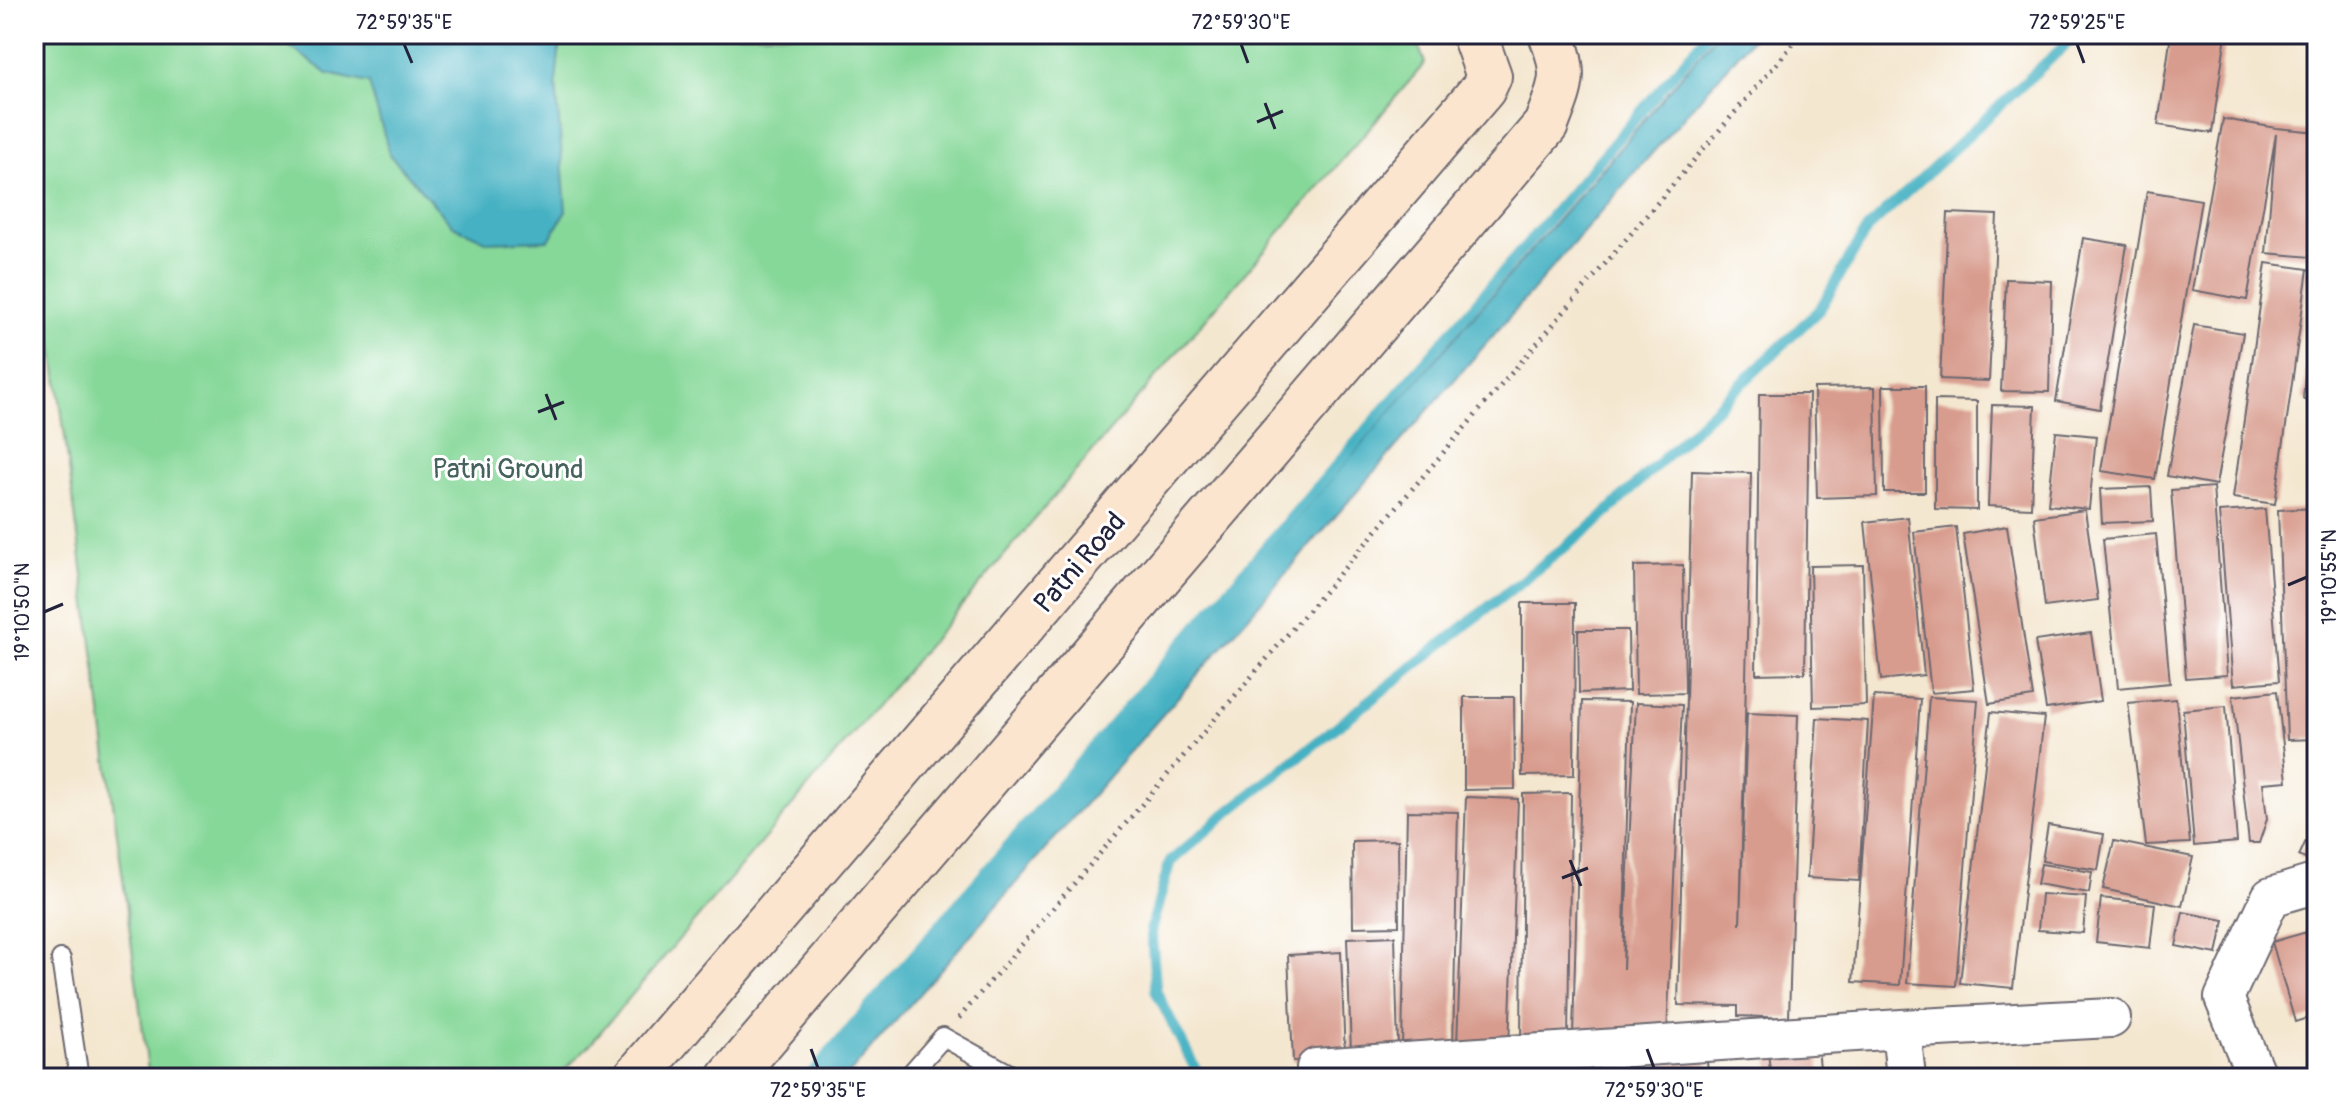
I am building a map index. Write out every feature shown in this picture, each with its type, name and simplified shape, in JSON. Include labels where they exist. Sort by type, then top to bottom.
[{"type":"main road","name":"Patni Road","points":[[635,1078],[1483,89],[1489,76],[1474,34]]},
{"type":"main road","points":[[730,1078],[1546,125],[1562,83],[1551,34]]},
{"type":"street","points":[[2257,1078],[2224,998],[2271,897],[2317,883]]},
{"type":"street","points":[[1316,1068],[2111,1018]]},
{"type":"street","points":[[1901,1029],[1906,1078]]},
{"type":"lane","points":[[61,959],[79,1078]]},
{"type":"lane","points":[[907,1078],[943,1037],[1017,1078]]},
{"type":"path","points":[[943,1037],[1802,34]]},
{"type":"green space","name":"Patni Ground","points":[[34,34],[1414,34],[1425,63],[592,1042],[557,1078],[149,1078],[34,201]]},
{"type":"water","points":[[273,34],[561,34],[556,82],[566,211],[549,240],[488,242],[453,226],[390,155],[369,83],[328,74]]},
{"type":"water","points":[[1717,34],[1756,34],[846,1078],[808,1078],[1608,162]]},
{"type":"building","points":[[2171,34],[2226,34],[2212,133],[2158,125]]},
{"type":"building","points":[[2223,119],[2317,132],[2317,197],[2311,257],[2266,253],[2276,134],[2247,300],[2192,290]]},
{"type":"building","points":[[2147,191],[2201,200],[2155,479],[2101,471]]},
{"type":"building","points":[[1948,213],[1997,215],[1989,381],[1940,379]]},
{"type":"building","points":[[2083,238],[2127,245],[2100,409],[2056,401]]},
{"type":"building","points":[[2266,263],[2308,269],[2275,504],[2233,498]]},
{"type":"building","points":[[2317,270],[2317,400],[2303,399]]},
{"type":"building","points":[[2006,279],[2052,281],[2049,392],[2001,391]]},
{"type":"building","points":[[2194,325],[2243,333],[2216,485],[2167,476]]},
{"type":"building","points":[[1883,386],[1925,386],[1925,492],[1884,492]]},
{"type":"building","points":[[1875,387],[1877,496],[1817,498],[1814,388]]},
{"type":"building","points":[[1759,394],[1809,394],[1805,673],[1756,674]]},
{"type":"building","points":[[1935,400],[1977,401],[1977,510],[1935,509]]},
{"type":"building","points":[[1992,405],[2035,406],[2031,508],[1988,506]]},
{"type":"building","points":[[2056,432],[2096,436],[2089,509],[2048,505]]},
{"type":"building","points":[[1692,471],[1751,473],[1740,925],[1747,713],[1798,715],[1789,1018],[1738,1016],[1738,1006],[1678,1005]]},
{"type":"building","points":[[2151,487],[2153,521],[2102,523],[2100,489]]},
{"type":"building","points":[[2213,487],[2227,675],[2186,678],[2171,490]]},
{"type":"building","points":[[2317,508],[2317,739],[2287,740],[2278,510]]},
{"type":"building","points":[[2265,509],[2279,681],[2233,685],[2219,512]]},
{"type":"building","points":[[2085,510],[2098,600],[2045,607],[2034,517]]},
{"type":"building","points":[[1908,517],[1924,675],[1881,680],[1865,522]]},
{"type":"building","points":[[2007,526],[2033,697],[1989,704],[1963,534]]},
{"type":"building","points":[[1956,527],[1974,689],[1931,693],[1914,532]]},
{"type":"building","points":[[2156,534],[2170,683],[2118,688],[2103,539]]},
{"type":"building","points":[[1683,565],[1685,693],[1636,694],[1634,566]]},
{"type":"building","points":[[1863,565],[1866,705],[1813,707],[1810,566]]},
{"type":"building","points":[[1522,603],[1575,603],[1574,775],[1522,776]]},
{"type":"building","points":[[1578,630],[1628,630],[1629,691],[1579,693]]},
{"type":"building","points":[[2091,633],[2101,701],[2046,709],[2035,641]]},
{"type":"building","points":[[2277,691],[2287,781],[2263,783],[2267,819],[2259,843],[2249,843],[2233,696]]},
{"type":"building","points":[[1874,696],[1920,699],[1900,985],[1853,982]]},
{"type":"building","points":[[1464,697],[1514,697],[1515,789],[1464,790]]},
{"type":"building","points":[[1929,697],[1978,700],[1956,986],[1907,983]]},
{"type":"building","points":[[2176,699],[2190,843],[2146,845],[2128,703]]},
{"type":"building","points":[[1582,701],[1630,702],[1623,969],[1636,703],[1682,705],[1667,1034],[1573,1036]]},
{"type":"building","points":[[2226,706],[2237,842],[2194,846],[2183,710]]},
{"type":"building","points":[[1991,712],[2044,717],[2013,988],[1960,983]]},
{"type":"building","points":[[1817,718],[1868,721],[1859,881],[1807,878]]},
{"type":"building","points":[[1571,793],[1568,1042],[1521,1042],[1523,794]]},
{"type":"building","points":[[1466,797],[1518,799],[1509,1047],[1457,1045]]},
{"type":"building","points":[[1407,811],[1458,812],[1453,1049],[1402,1048]]},
{"type":"building","points":[[2317,817],[2317,865],[2299,856]]},
{"type":"building","points":[[2048,825],[2104,834],[2098,870],[2042,861]]},
{"type":"building","points":[[1398,840],[1399,926],[1353,927],[1352,841]]},
{"type":"building","points":[[2114,841],[2193,857],[2182,906],[2103,889]]},
{"type":"building","points":[[2041,864],[2092,872],[2089,893],[2037,884]]},
{"type":"building","points":[[2041,894],[2086,897],[2083,933],[2038,930]]},
{"type":"building","points":[[2101,898],[2155,904],[2150,948],[2096,942]]},
{"type":"building","points":[[2183,912],[2224,920],[2217,954],[2176,946]]},
{"type":"building","points":[[2317,929],[2317,1015],[2295,1022],[2272,942]]},
{"type":"building","points":[[1395,936],[1398,1050],[1351,1052],[1347,938]]},
{"type":"building","points":[[1341,952],[1345,1058],[1293,1061],[1288,955]]},
{"type":"building","points":[[1818,1048],[1821,1078],[1771,1078],[1768,1053]]},
{"type":"building","points":[[1707,1058],[1708,1078],[1579,1078],[1578,1064]]},
{"type":"building","points":[[1570,1071],[1571,1078],[1524,1078],[1524,1076]]},
{"type":"waterway","points":[[808,1078],[1708,34]]},
{"type":"waterway","points":[[1200,1078],[1156,991],[1151,929],[1170,862],[1222,817],[1598,521],[1820,309],[1867,229],[2077,34]]}]
